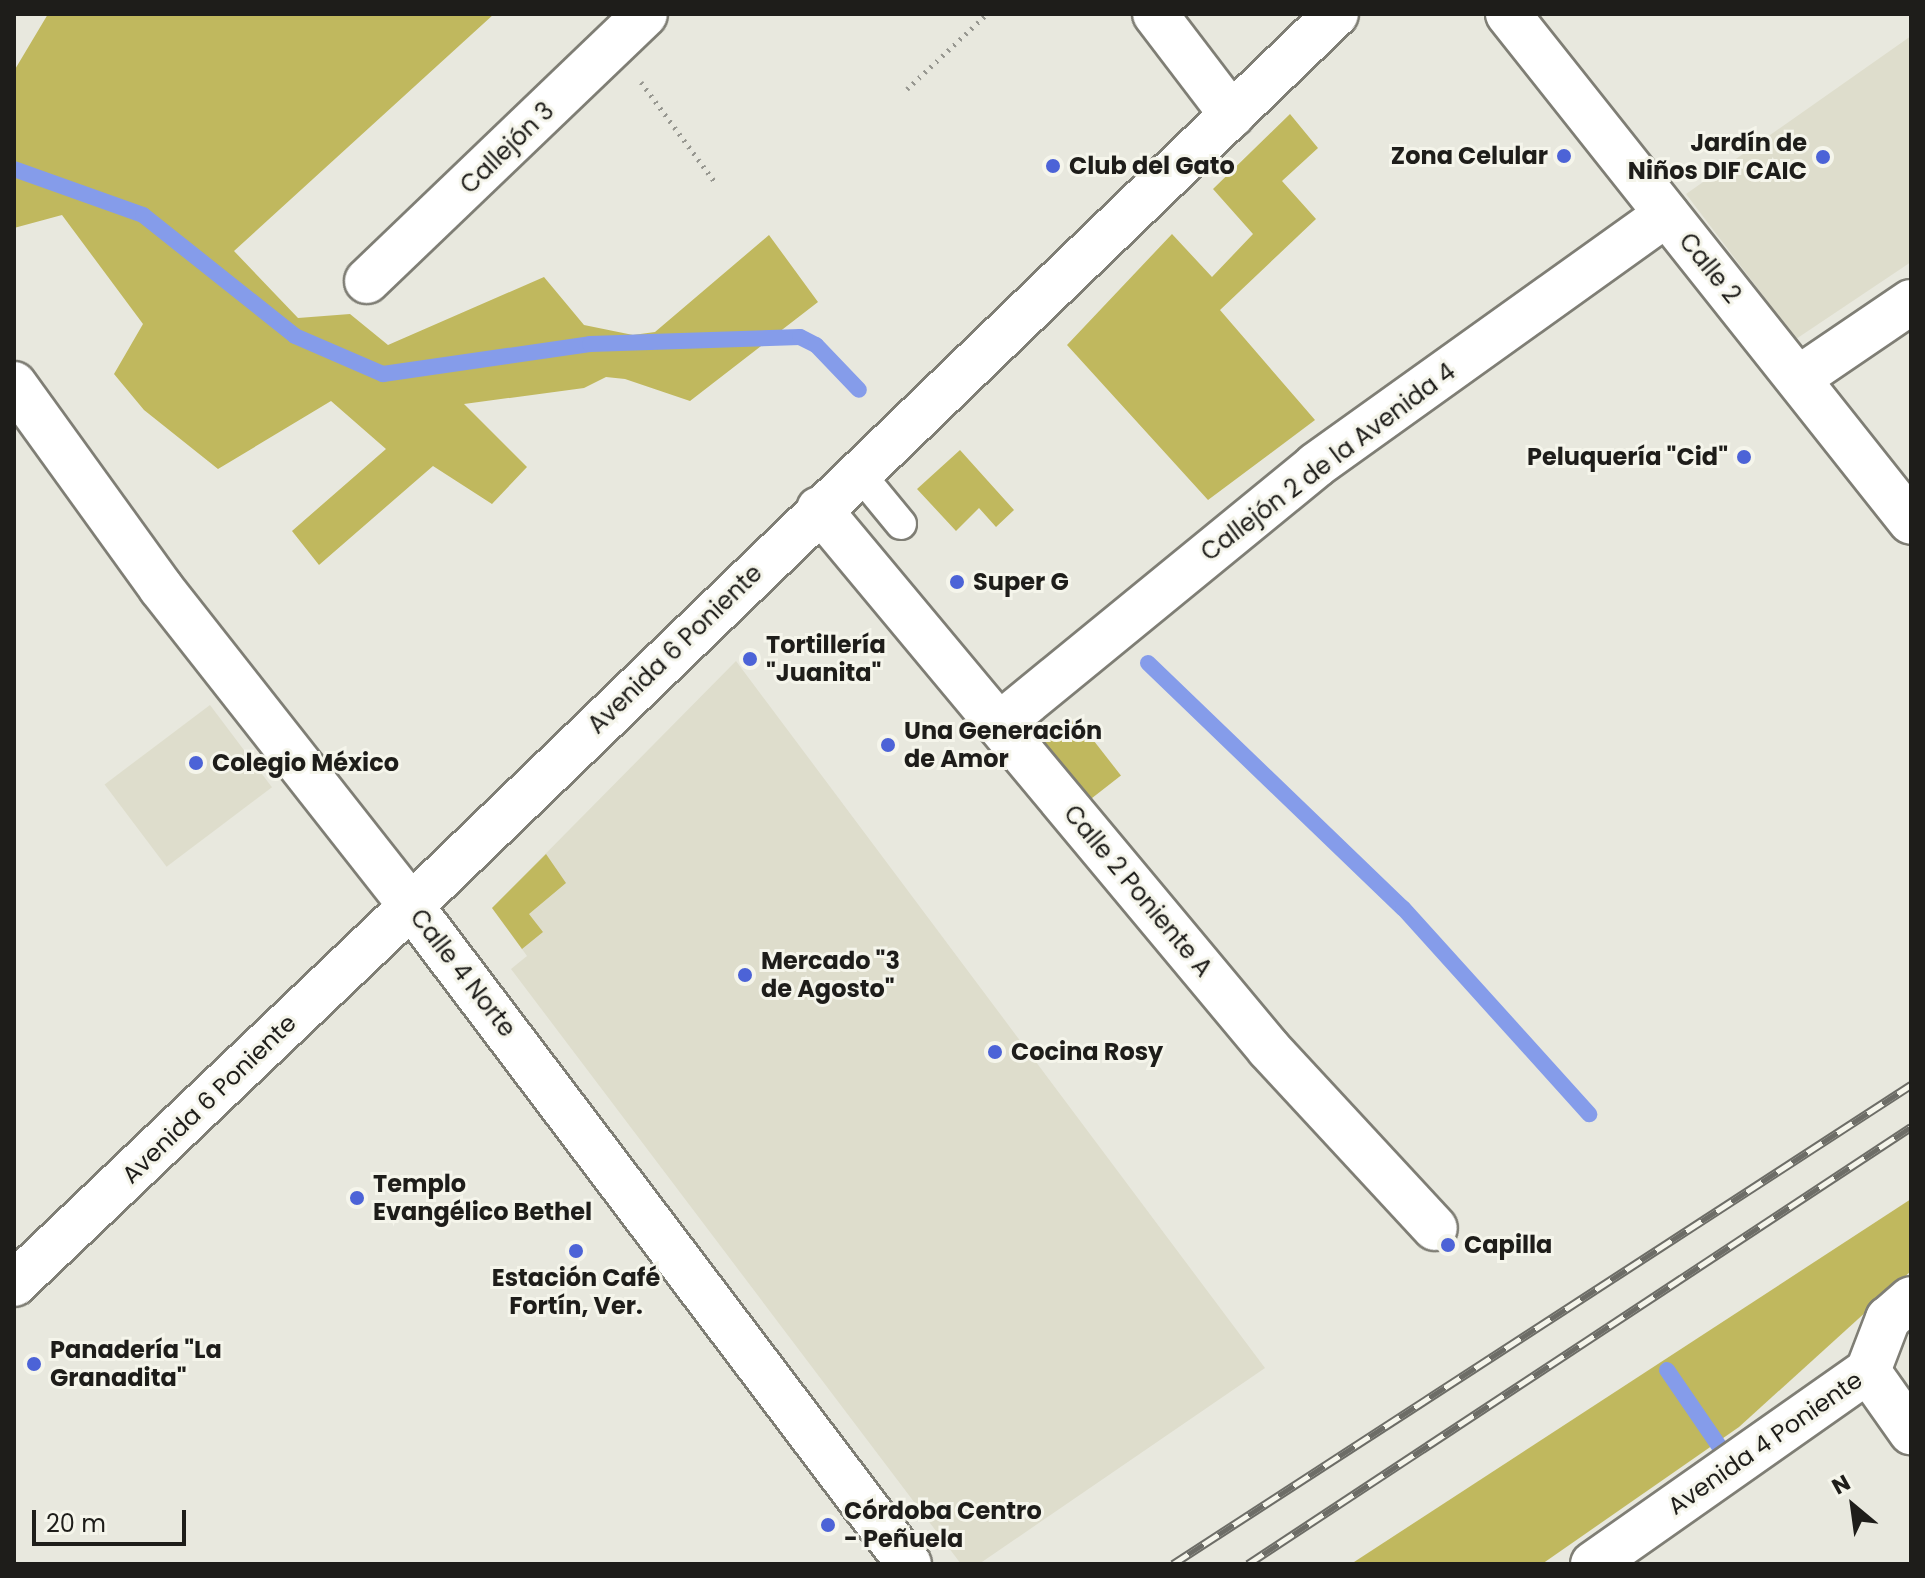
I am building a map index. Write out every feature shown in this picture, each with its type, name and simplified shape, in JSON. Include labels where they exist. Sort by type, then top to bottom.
[{"type":"street","name":"Callejón 3","points":[[367,281],[645,14]]},
{"type":"street","points":[[1155,14],[1232,115]]},
{"type":"street","name":"Avenida 6 Poniente","points":[[14,1284],[411,906],[819,509],[1336,14]]},
{"type":"street","name":"Calle 2","points":[[1508,14],[1911,522]]},
{"type":"street","name":"Callejón 2 de la Avenida 4","points":[[1000,724],[1316,465],[1666,214]]},
{"type":"street","points":[[1799,378],[1911,302]]},
{"type":"street","name":"Calle 4 Norte","points":[[14,384],[161,588],[411,906],[906,1563]]},
{"type":"street","name":"Calle 2 Poniente A","points":[[819,509],[1269,1049],[1435,1228]]},
{"type":"street","name":"Avenida 4 Poniente","points":[[1593,1564],[1868,1371],[1888,1319],[1911,1299]]},
{"type":"street","points":[[1868,1371],[1911,1432]]},
{"type":"lane","points":[[859,473],[901,524]]},
{"type":"path","points":[[907,89],[987,14]]},
{"type":"path","points":[[614,46],[715,182]]},
{"type":"shaded area","points":[[48,14],[494,14],[234,251],[298,318],[350,314],[388,345],[544,277],[584,325],[633,335],[655,332],[769,235],[818,302],[690,401],[625,379],[606,377],[584,388],[464,404],[527,467],[492,504],[433,466],[319,565],[292,531],[386,449],[331,401],[218,469],[144,410],[114,374],[143,324],[62,215],[14,228],[14,71]]},
{"type":"shaded area","name":"Jardín de Niños DIF CAIC","points":[[1911,36],[1911,262],[1796,339],[1686,194]]},
{"type":"shaded area","points":[[1290,114],[1318,148],[1282,181],[1316,219],[1220,310],[1315,420],[1208,500],[1067,345],[1172,234],[1212,277],[1253,234],[1213,189]]},
{"type":"shaded area","points":[[960,450],[1014,510],[996,527],[979,508],[956,531],[917,489]]},
{"type":"shaded area","points":[[736,661],[1265,1368],[979,1564],[961,1564],[511,969],[527,956],[492,908]]},
{"type":"shaded area","name":"Colegio México","points":[[210,705],[272,787],[167,867],[105,784]]},
{"type":"shaded area","points":[[1076,718],[1121,776],[1083,805],[1038,748]]},
{"type":"shaded area","points":[[546,854],[566,883],[529,914],[543,932],[522,949],[492,908]]},
{"type":"shaded area","points":[[1911,1199],[1911,1271],[1739,1427],[1542,1564],[1351,1564]]},
{"type":"waterway","points":[[14,169],[143,215],[295,336],[383,374],[590,344],[800,337],[816,345],[859,390]]},
{"type":"waterway","points":[[1148,663],[1403,908],[1589,1114]]},
{"type":"waterway","points":[[1667,1370],[1732,1465]]},
{"type":"railway","points":[[1173,1564],[1911,1085]]},
{"type":"railway","points":[[1248,1564],[1911,1127]]},
{"type":"place","name":"Zona Celular","points":[[1564,156]]},
{"type":"place","name":"Jardín de Niños DIF CAIC","points":[[1823,157]]},
{"type":"place","name":"Club del Gato","points":[[1053,166]]},
{"type":"place","name":"Peluquería \"Cid\"","points":[[1744,457]]},
{"type":"place","name":"Super G","points":[[957,582]]},
{"type":"place","name":"Tortillería \"Juanita\"","points":[[750,659]]},
{"type":"place","name":"Una Generación de Amor","points":[[888,745]]},
{"type":"place","name":"Colegio México","points":[[196,763]]},
{"type":"place","name":"Mercado \"3 de Agosto\"","points":[[745,975]]},
{"type":"place","name":"Cocina Rosy","points":[[995,1052]]},
{"type":"place","name":"Templo Evangélico Bethel","points":[[357,1198]]},
{"type":"place","name":"Capilla","points":[[1448,1245]]},
{"type":"place","name":"Estación Café Fortín, Ver.","points":[[576,1251]]},
{"type":"place","name":"Panadería \"La Granadita\"","points":[[34,1364]]},
{"type":"place","name":"Córdoba Centro - Peñuela","points":[[828,1525]]}]
